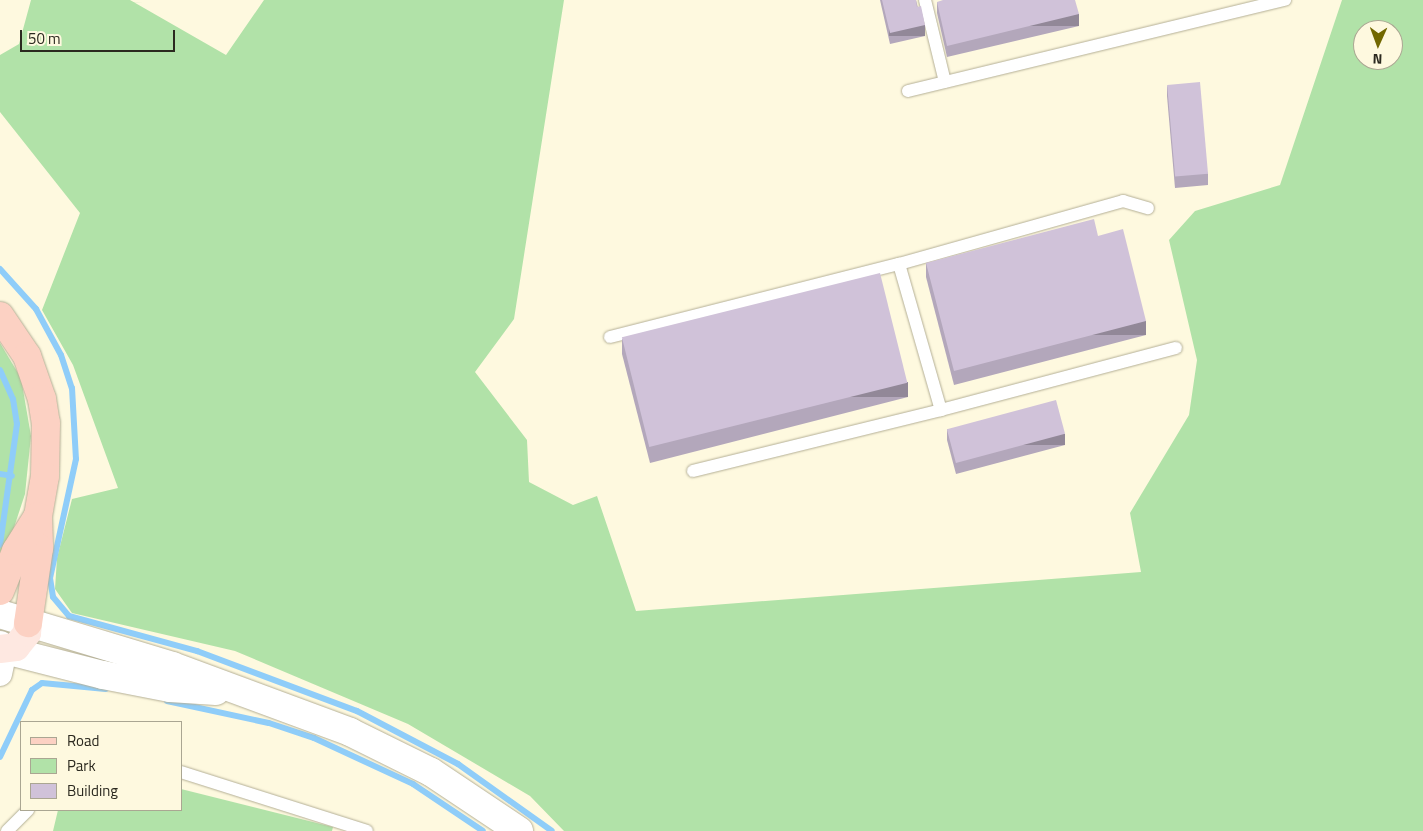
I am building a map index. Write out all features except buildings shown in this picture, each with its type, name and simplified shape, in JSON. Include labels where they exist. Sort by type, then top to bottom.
[{"type":"main road","points":[[0,316],[27,356],[42,399],[47,447],[38,516],[39,548],[28,623],[22,641],[1,654]]},
{"type":"main road","points":[[0,591],[16,551],[38,516]]},
{"type":"street","points":[[0,614],[172,666],[240,694],[350,732],[431,772],[519,831]]},
{"type":"street","points":[[1,654],[170,688],[240,694]]},
{"type":"lane","points":[[925,0],[945,82]]},
{"type":"lane","points":[[908,91],[1285,0]]},
{"type":"lane","points":[[610,337],[899,264],[1123,201],[1148,208]]},
{"type":"lane","points":[[899,264],[941,410]]},
{"type":"lane","points":[[693,472],[941,410],[1176,348]]},
{"type":"lane","points":[[182,772],[367,831]]},
{"type":"lane","points":[[7,831],[27,811]]},
{"type":"green space","points":[[31,0],[130,0],[226,55],[264,0],[564,0],[514,319],[475,372],[527,440],[529,482],[573,505],[597,496],[636,611],[1141,572],[1130,513],[1189,415],[1197,360],[1169,240],[1195,211],[1280,185],[1342,0],[1423,0],[1423,831],[564,831],[530,796],[408,724],[235,651],[72,613],[55,589],[57,558],[72,499],[118,488],[73,365],[42,310],[80,213],[0,112],[0,55],[19,44]]},
{"type":"green space","points":[[0,343],[21,378],[31,436],[25,494],[0,570]]},
{"type":"green space","points":[[182,789],[333,827],[332,831],[53,831],[58,811],[182,811]]},
{"type":"waterway","points":[[0,269],[36,309],[61,355],[72,388],[76,459],[50,578],[53,597],[69,616],[197,651],[357,711],[458,764],[552,831]]},
{"type":"waterway","points":[[0,370],[13,399],[17,424],[0,545]]},
{"type":"waterway","points":[[0,474],[12,476]]},
{"type":"waterway","points":[[0,757],[32,690],[42,683],[106,689]]},
{"type":"waterway","points":[[167,701],[269,723],[314,738],[413,784],[483,831]]}]
